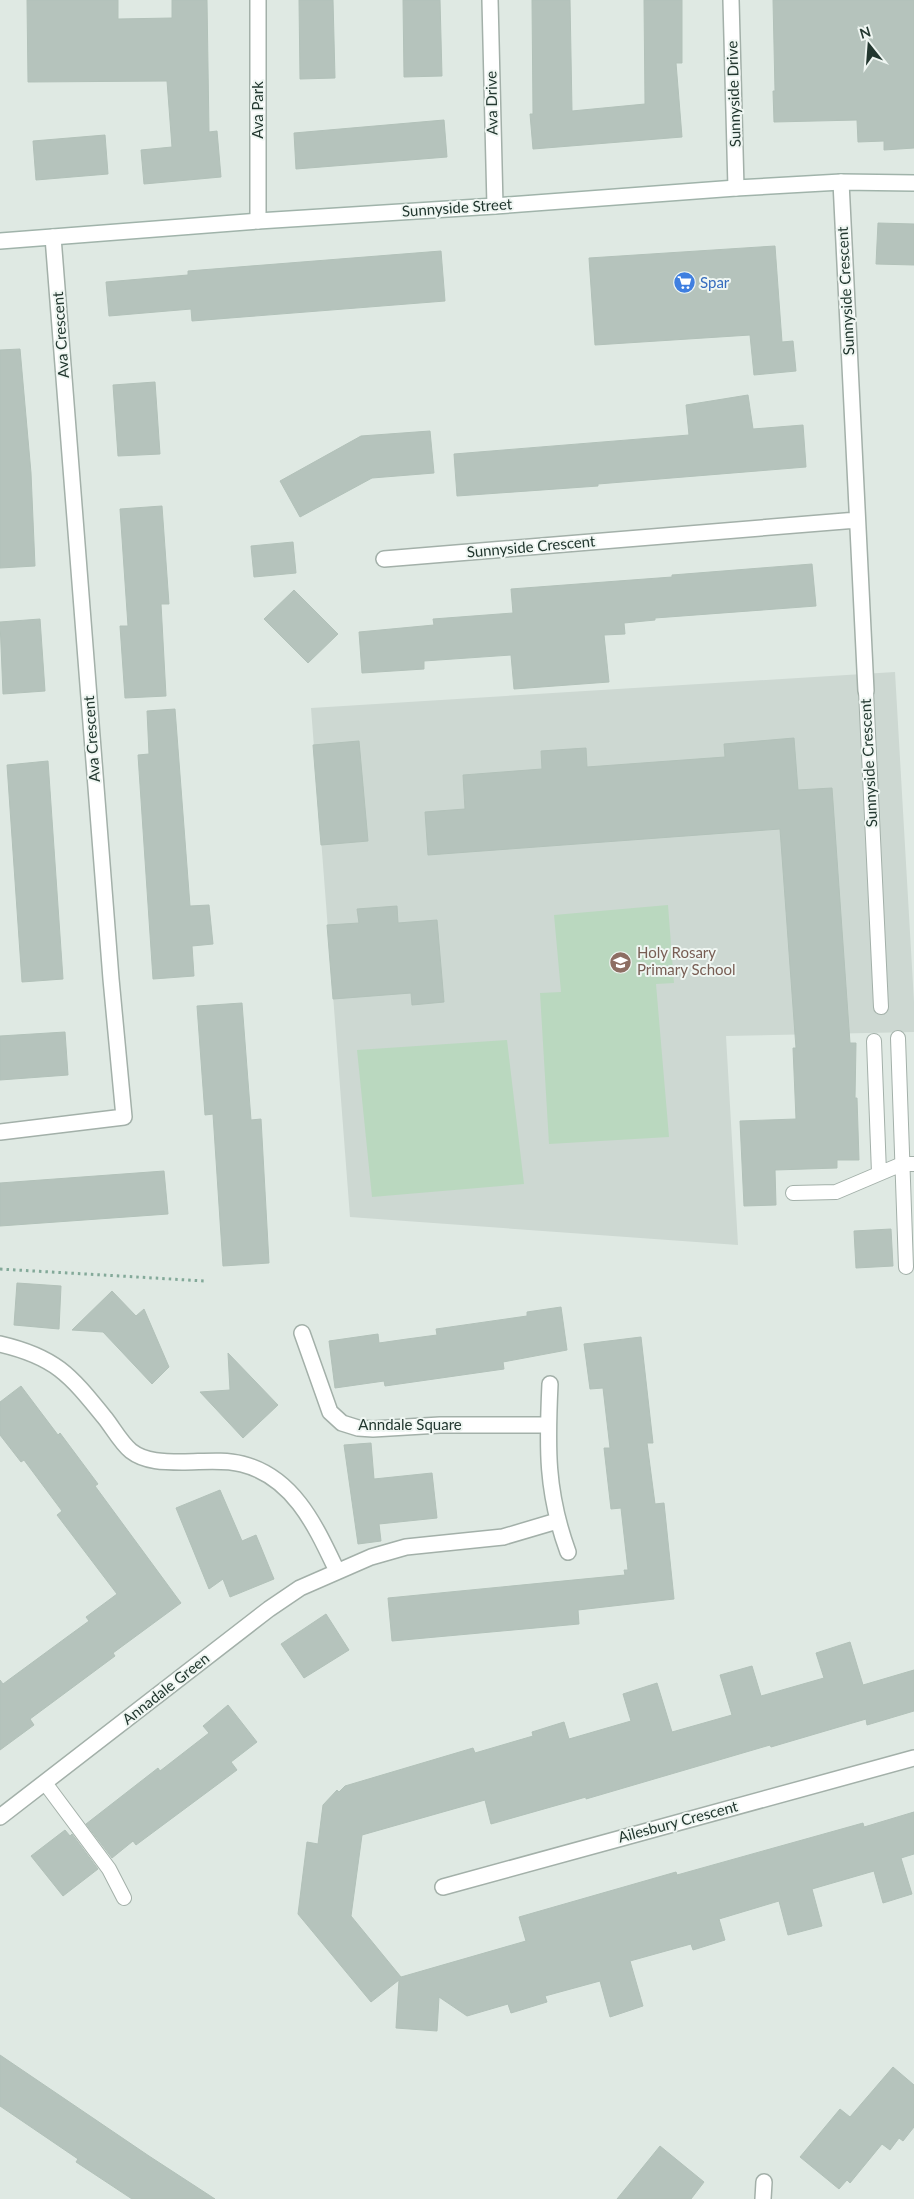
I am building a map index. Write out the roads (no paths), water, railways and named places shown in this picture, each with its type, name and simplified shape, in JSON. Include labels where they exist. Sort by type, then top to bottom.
[{"type":"street","name":"Ava Park","points":[[258,0],[258,220]]},
{"type":"street","name":"Ava Drive","points":[[490,0],[495,206]]},
{"type":"street","name":"Sunnyside Drive","points":[[731,0],[736,188]]},
{"type":"street","name":"Sunnyside Street","points":[[0,241],[258,220],[495,206],[736,188],[841,182],[914,183]]},
{"type":"street","name":"Sunnyside Crescent","points":[[841,182],[866,691]]},
{"type":"street","name":"Ava Crescent","points":[[0,1132],[124,1117],[110,969],[53,237]]},
{"type":"street","name":"Sunnyside Crescent","points":[[384,559],[858,520]]},
{"type":"street","name":"Anndale Square","points":[[302,1333],[330,1412],[342,1423],[358,1428],[373,1429],[440,1425],[548,1425]]},
{"type":"street","points":[[0,1344],[46,1359],[69,1376],[131,1451],[148,1459],[166,1462],[220,1461],[242,1464],[265,1472],[283,1485],[306,1511],[337,1570],[371,1556],[406,1548],[503,1537],[557,1521]]},
{"type":"street","points":[[550,1384],[549,1466],[557,1521],[568,1552]]},
{"type":"street","name":"Annadale Green","points":[[0,1817],[269,1609],[300,1588],[337,1570]]},
{"type":"street","name":"Ailesbury Crescent","points":[[443,1887],[914,1758]]},
{"type":"street","points":[[763,2199],[764,2182]]},
{"type":"lane","name":"Sunnyside Crescent","points":[[866,691],[881,1007]]},
{"type":"lane","points":[[898,1038],[908,1164],[906,1267]]},
{"type":"lane","points":[[874,1041],[879,1173]]},
{"type":"lane","points":[[794,1193],[836,1192],[879,1173],[908,1164]]},
{"type":"lane","points":[[45,1783],[109,1869],[124,1898]]},
{"type":"place","name":"Spar","points":[[684,283]]},
{"type":"place","name":"Holy Rosary Primary School","points":[[621,962]]}]
